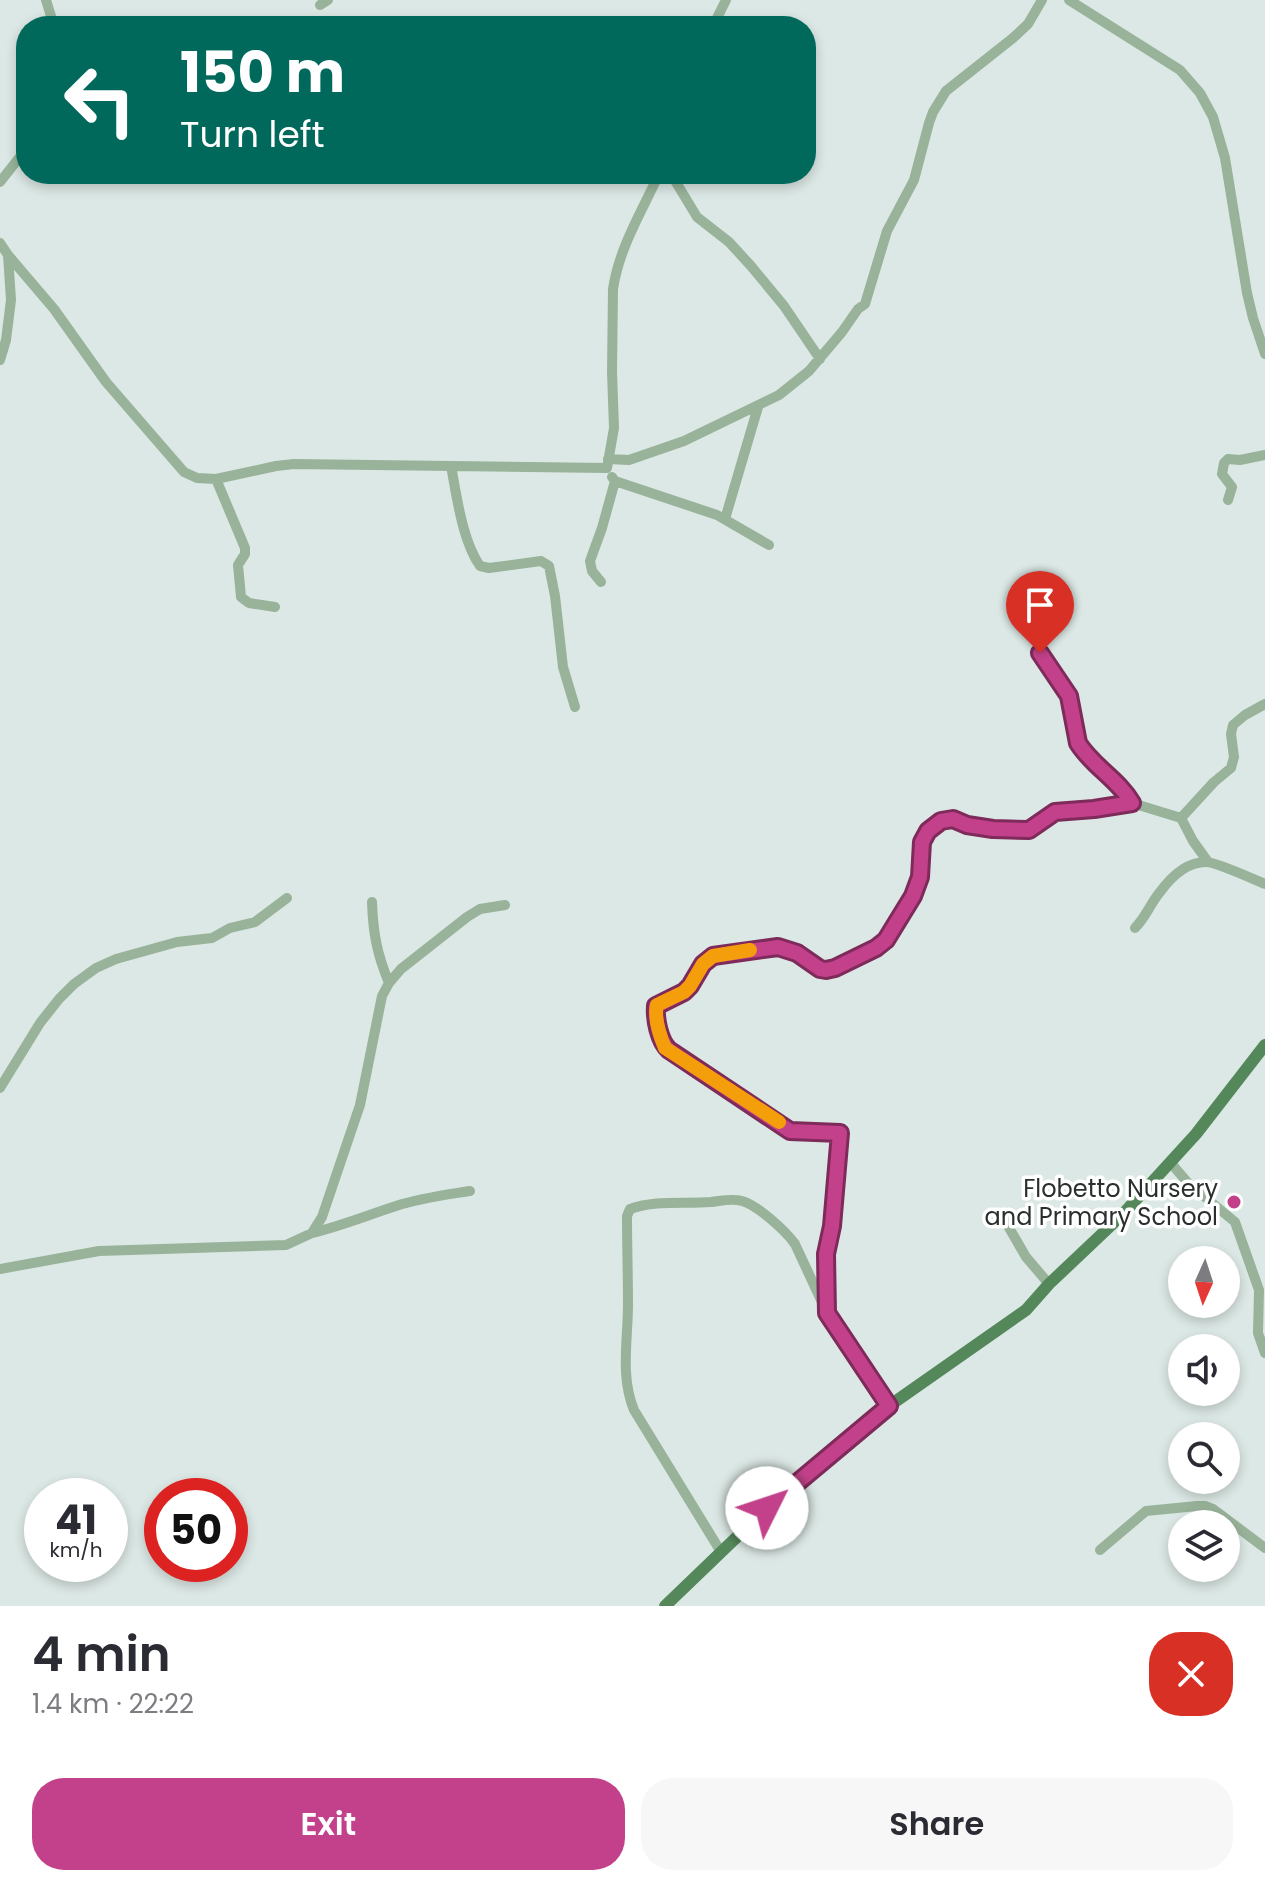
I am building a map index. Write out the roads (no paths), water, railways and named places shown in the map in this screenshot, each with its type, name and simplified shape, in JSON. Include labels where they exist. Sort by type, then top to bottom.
[{"type":"main road","points":[[665,1606],[767,1508],[889,1406],[1026,1310],[1123,1214],[1196,1134],[1265,1045]]},
{"type":"street","points":[[0,243],[54,309],[106,382],[184,472],[197,478],[216,479],[294,464],[451,466],[608,464],[629,460],[684,441],[758,407],[796,383],[820,359],[865,304],[887,231],[914,180],[929,123],[941,98],[1028,24],[1042,0]]},
{"type":"street","points":[[1069,0],[1180,70],[1200,93],[1213,117],[1225,158],[1245,284],[1265,354]]},
{"type":"street","points":[[0,182],[16,162]]},
{"type":"street","points":[[601,582],[592,571],[590,561],[615,481],[608,464],[614,428],[613,289],[620,259],[654,184]]},
{"type":"street","points":[[677,184],[697,217],[729,242],[784,306],[820,359]]},
{"type":"street","points":[[0,360],[11,300],[8,255]]},
{"type":"street","points":[[725,519],[758,407]]},
{"type":"street","points":[[1228,500],[1232,487],[1222,474],[1224,463],[1228,459],[1265,455]]},
{"type":"street","points":[[451,466],[460,511],[480,566],[489,568],[541,561],[549,566],[563,667],[575,707]]},
{"type":"street","points":[[216,479],[245,548],[238,565],[241,597],[249,603],[275,607]]},
{"type":"street","points":[[615,481],[725,519],[769,545]]},
{"type":"street","points":[[1040,653],[1069,696],[1080,747],[1094,764],[1119,785],[1132,803]]},
{"type":"street","points":[[1181,818],[1231,768],[1234,757],[1233,725],[1265,704]]},
{"type":"street","points":[[827,1313],[826,1254],[832,1226],[840,1133],[790,1131],[669,1050],[663,1045],[656,1006],[684,992],[703,964],[713,956],[778,947],[797,953],[826,970],[876,948],[886,940],[913,896],[920,877],[922,842],[928,831],[941,821],[953,819],[967,825],[993,829],[1029,830],[1055,812],[1132,803],[1181,818],[1208,862],[1265,884]]},
{"type":"street","points":[[1135,928],[1158,893],[1173,877],[1186,868],[1208,862]]},
{"type":"street","points":[[0,1088],[40,1023],[59,999],[96,968],[116,959],[177,942],[208,939],[230,928],[255,922],[287,898]]},
{"type":"street","points":[[372,902],[378,957],[389,983]]},
{"type":"street","points":[[312,1233],[322,1217],[360,1105],[382,996],[389,983],[401,969],[480,909],[505,905]]},
{"type":"street","points":[[1170,1162],[1188,1183],[1235,1222],[1259,1291],[1258,1333],[1265,1353]]},
{"type":"street","points":[[0,1269],[99,1251],[286,1245],[312,1233],[342,1226],[395,1206],[470,1191]]},
{"type":"street","points":[[721,1552],[634,1410],[625,1382],[628,1212],[651,1205],[731,1199],[747,1203],[789,1236],[827,1313],[889,1406]]},
{"type":"street","points":[[1004,1219],[1026,1257],[1049,1284]]},
{"type":"street","points":[[1100,1550],[1146,1511],[1197,1506],[1213,1509],[1265,1548]]},
{"type":"place","name":"Flobetto Nursery and Primary School","points":[[1234,1202]]}]
